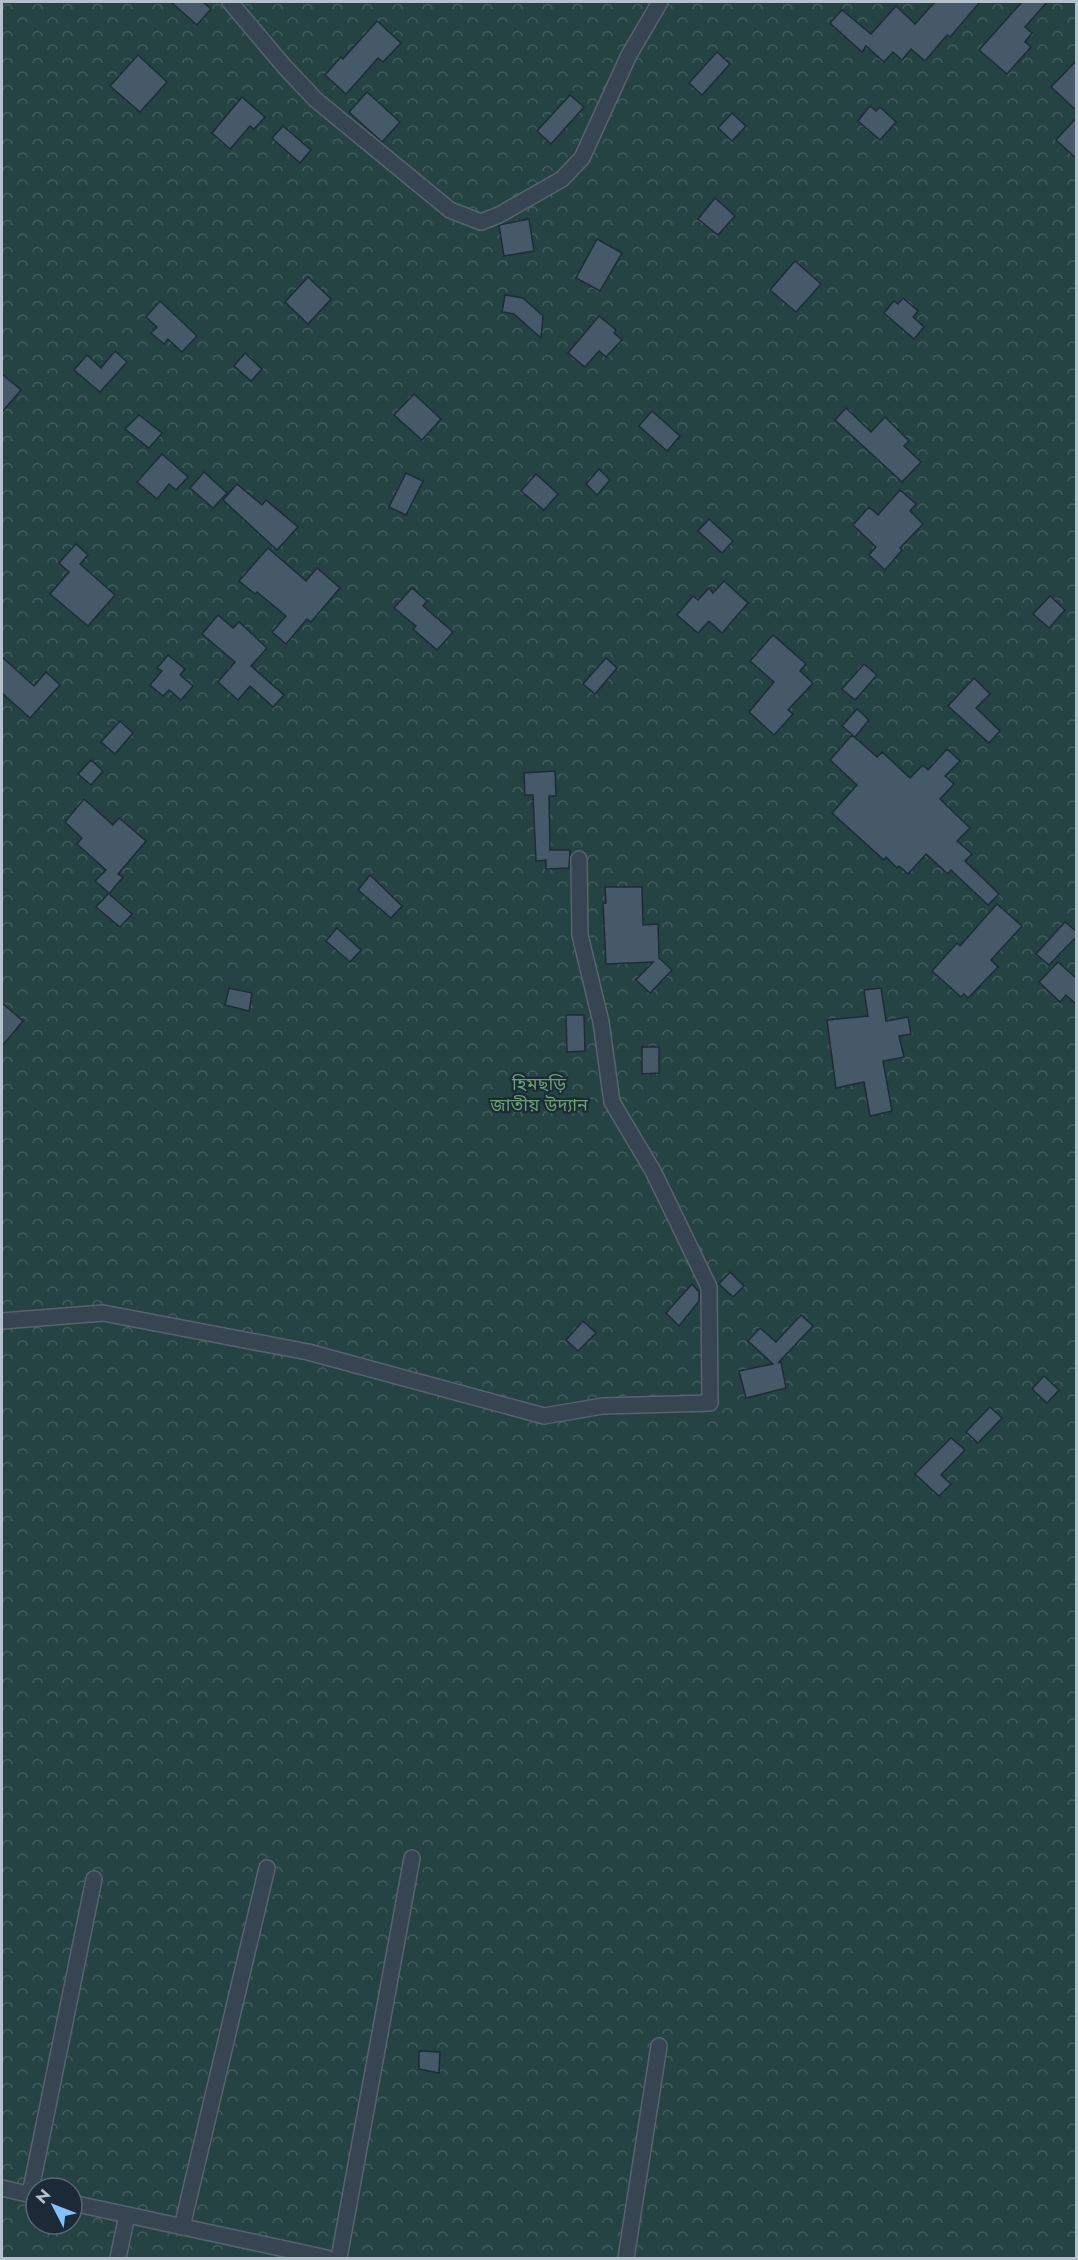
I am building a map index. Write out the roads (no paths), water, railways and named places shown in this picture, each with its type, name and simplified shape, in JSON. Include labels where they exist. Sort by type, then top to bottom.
[{"type":"street","points":[[230,2],[316,100],[450,210],[481,222],[499,215],[562,179],[582,158],[628,55],[660,2]]},
{"type":"street","points":[[2,1321],[103,1313],[308,1352],[544,1416],[603,1406],[710,1403],[709,1287],[653,1171],[612,1102],[601,1022],[580,935],[579,859]]},
{"type":"street","points":[[339,2259],[412,1858]]},
{"type":"street","points":[[182,2227],[267,1868]]},
{"type":"street","points":[[37,2176],[94,1879]]},
{"type":"street","points":[[626,2259],[659,2046]]},
{"type":"street","points":[[2,2188],[24,2193]]},
{"type":"street","points":[[84,2206],[182,2227],[279,2253],[327,2259]]},
{"type":"street","points":[[118,2259],[127,2215]]},
{"type":"park label","name":"হিমছড়ি জাতীয় উদ্যান","points":[[539,1094]]}]
